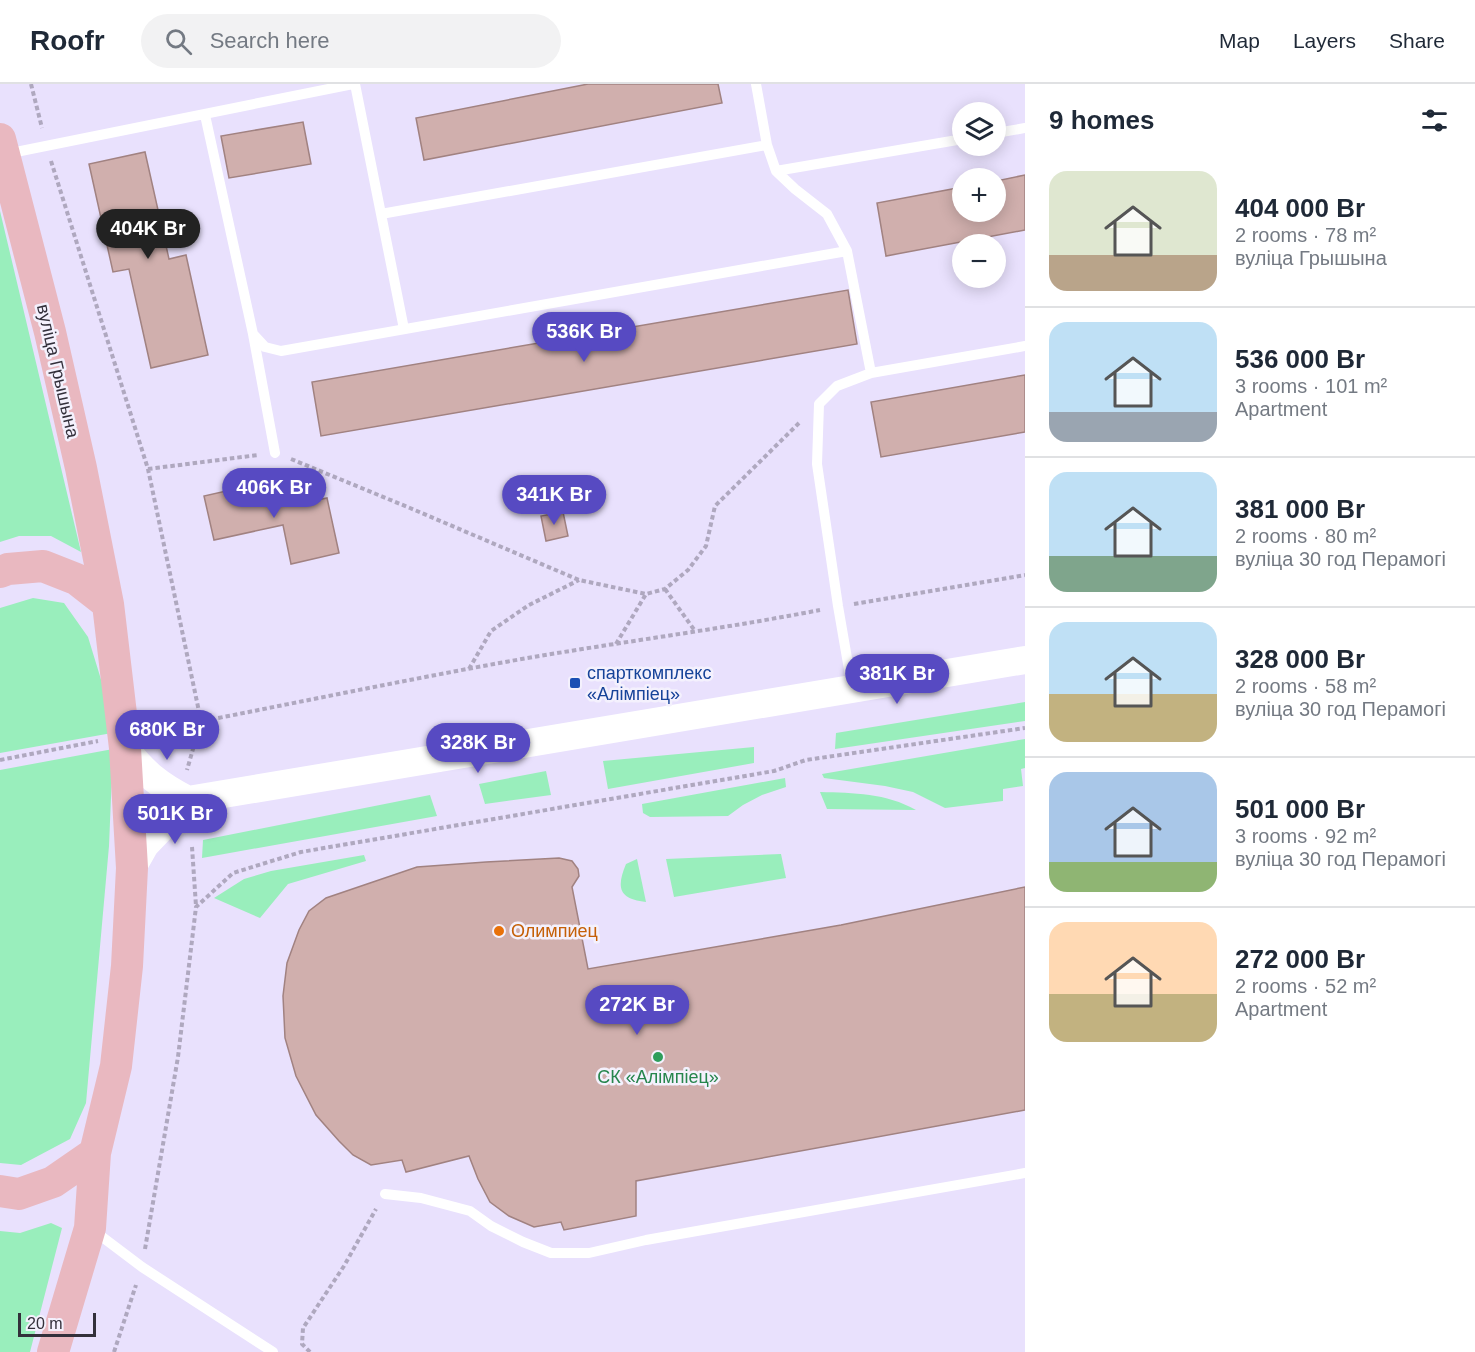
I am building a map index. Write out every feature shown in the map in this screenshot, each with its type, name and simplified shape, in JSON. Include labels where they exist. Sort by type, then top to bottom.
[{"type":"main road","name":"вуліца Грышына","points":[[2,147],[53,343],[81,468],[108,604],[127,740],[132,868],[127,966],[116,1066],[95,1153]]},
{"type":"main road","points":[[0,572],[8,569],[43,566],[76,579],[108,604]]},
{"type":"main road","points":[[0,1191],[19,1194],[53,1182],[95,1153]]},
{"type":"main road","points":[[53,1352],[90,1228],[95,1153]]},
{"type":"street","points":[[127,740],[138,765],[155,781],[174,793],[187,787],[618,727],[1025,660]]},
{"type":"street","points":[[132,868],[145,845],[187,787]]},
{"type":"lane","points":[[2,147],[46,147],[354,84],[404,329]]},
{"type":"lane","points":[[756,84],[767,145],[777,171],[795,189],[827,214],[847,251],[871,373]]},
{"type":"lane","points":[[205,115],[253,334],[275,453]]},
{"type":"lane","points":[[1006,131],[1025,128]]},
{"type":"lane","points":[[777,171],[952,141]]},
{"type":"lane","points":[[381,214],[767,145]]},
{"type":"lane","points":[[253,334],[265,347],[281,351],[847,251]]},
{"type":"lane","points":[[853,689],[817,464],[819,404],[837,386],[871,373],[1025,346]]},
{"type":"lane","points":[[385,1194],[421,1198],[470,1211],[491,1226],[551,1253],[589,1253],[646,1240],[1025,1173]]},
{"type":"lane","points":[[90,1228],[142,1267],[273,1352]]},
{"type":"path","points":[[32,84],[46,147],[148,469],[201,721],[187,787]]},
{"type":"path","points":[[148,469],[275,453],[579,580],[646,594],[665,589],[688,570],[706,546],[715,506],[819,404]]},
{"type":"path","points":[[0,760],[127,740],[201,721],[469,669],[1025,575]]},
{"type":"path","points":[[469,669],[491,631],[529,605],[579,580]]},
{"type":"path","points":[[665,589],[695,631]]},
{"type":"path","points":[[616,644],[646,594]]},
{"type":"path","points":[[196,907],[233,873],[300,852],[774,771],[806,760],[1025,728]]},
{"type":"path","points":[[114,1352],[142,1267],[178,1057],[196,907],[192,847]]},
{"type":"path","points":[[310,1352],[302,1344],[303,1328],[344,1266],[385,1194]]},
{"type":"green space","points":[[0,211],[81,552],[51,536],[19,536],[0,542]]},
{"type":"green space","points":[[33,598],[64,603],[88,637],[103,686],[112,733],[0,753],[0,608]]},
{"type":"green space","points":[[1025,702],[1025,721],[835,749],[836,733]]},
{"type":"green space","points":[[1025,739],[1025,768],[1021,769],[1023,786],[1003,789],[1003,801],[945,808],[913,792],[824,778],[822,774]]},
{"type":"green space","points":[[754,747],[754,763],[608,789],[603,761]]},
{"type":"green space","points":[[113,749],[109,846],[86,1103],[70,1139],[21,1165],[0,1163],[0,770]]},
{"type":"green space","points":[[546,771],[551,795],[485,804],[479,784]]},
{"type":"green space","points":[[785,778],[786,787],[762,795],[728,816],[650,817],[643,813],[642,804]]},
{"type":"green space","points":[[820,792],[881,797],[916,810],[827,809]]},
{"type":"green space","points":[[430,795],[437,816],[202,858],[203,840]]},
{"type":"green space","points":[[781,854],[786,878],[674,897],[666,859]]},
{"type":"green space","points":[[364,855],[366,861],[288,884],[260,918],[214,898],[244,879],[271,871]]},
{"type":"green space","points":[[637,859],[646,902],[630,898],[622,891],[621,880],[626,864]]},
{"type":"green space","points":[[51,1223],[62,1228],[30,1352],[0,1352],[0,1231],[20,1233]]},
{"type":"building","points":[[588,84],[718,84],[722,103],[424,160],[416,118]]},
{"type":"building","points":[[303,122],[311,164],[229,178],[221,136]]},
{"type":"building","points":[[145,152],[169,259],[186,255],[208,355],[151,368],[129,269],[113,272],[89,164]]},
{"type":"building","points":[[1025,175],[1025,230],[1004,234],[952,234],[952,244],[886,256],[877,203],[952,189],[952,222],[1006,222],[1006,179]]},
{"type":"building","points":[[848,290],[857,344],[321,436],[312,382]]},
{"type":"building","points":[[1025,375],[1025,432],[881,457],[871,402]]},
{"type":"building","points":[[283,478],[290,506],[327,498],[339,553],[291,564],[283,525],[214,540],[204,496]]},
{"type":"building","points":[[563,512],[568,536],[546,541],[541,516]]},
{"type":"building","name":"СК «Алімпіец»","points":[[559,858],[572,861],[578,869],[579,876],[572,887],[588,969],[841,925],[1025,887],[1025,1110],[636,1181],[636,1216],[564,1230],[561,1222],[534,1227],[509,1216],[490,1202],[469,1156],[406,1172],[402,1160],[371,1165],[353,1155],[316,1115],[296,1076],[285,1038],[283,996],[287,963],[299,930],[309,911],[326,898],[417,867]]},
{"type":"place","name":"спарткомплекс «Алімпіец»","points":[[575,683]]},
{"type":"place","name":"Олимпиец","points":[[499,931]]},
{"type":"place","name":"СК «Алімпіец»","points":[[658,1057]]}]
